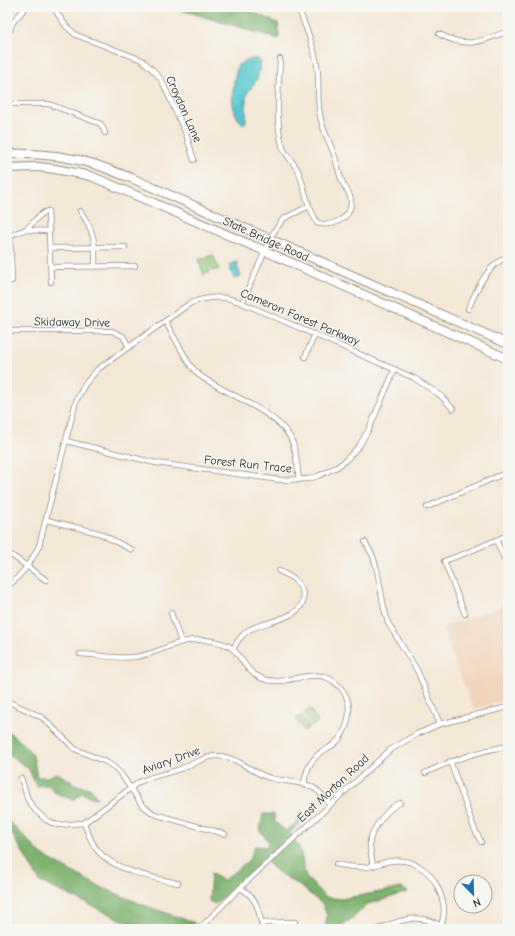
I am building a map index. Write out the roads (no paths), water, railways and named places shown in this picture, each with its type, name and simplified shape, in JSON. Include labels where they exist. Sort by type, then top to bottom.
[{"type":"highway","name":"State Bridge Road","points":[[7,154],[54,156],[93,164],[129,177],[270,237],[307,256],[508,344]]},
{"type":"highway","name":"State Bridge Road","points":[[7,168],[38,167],[91,176],[265,251],[508,359]]},
{"type":"street","points":[[10,30],[13,22],[26,7]]},
{"type":"street","name":"Croydon Lane","points":[[53,7],[66,26],[76,35],[142,60],[155,72],[162,81],[186,134],[194,160]]},
{"type":"street","points":[[280,59],[278,93],[282,147],[300,175],[309,206],[317,223],[325,225],[344,218],[350,209],[351,198],[342,182],[335,156],[321,120],[319,110],[318,66],[310,38],[298,7]]},
{"type":"street","points":[[439,34],[450,40],[473,44],[508,31]]},
{"type":"street","points":[[7,104],[49,104],[101,124],[106,133]]},
{"type":"street","points":[[242,303],[270,237],[283,219],[309,206]]},
{"type":"street","points":[[12,281],[9,265],[9,235],[26,229],[38,216],[48,211],[51,282]]},
{"type":"street","points":[[80,211],[91,228],[96,247],[95,266]]},
{"type":"street","points":[[23,230],[50,231]]},
{"type":"street","points":[[50,248],[126,247]]},
{"type":"street","points":[[468,309],[484,276],[496,263],[508,256]]},
{"type":"street","points":[[51,267],[135,266]]},
{"type":"street","name":"Cameron Forest Parkway","points":[[7,587],[28,567],[39,546],[76,401],[85,384],[98,369],[189,304],[204,298],[224,297],[242,303],[395,369],[427,386],[440,395],[453,409]]},
{"type":"street","points":[[165,321],[190,365],[199,375],[272,417],[284,428],[295,448],[299,480]]},
{"type":"street","name":"Skidaway Drive","points":[[7,331],[112,331],[123,336],[129,347]]},
{"type":"street","points":[[305,357],[315,334]]},
{"type":"street","name":"Forest Run Trace","points":[[66,441],[156,463],[281,480],[299,480],[318,476],[336,467],[352,454],[367,438],[395,369]]},
{"type":"street","points":[[427,507],[508,472]]},
{"type":"street","points":[[46,520],[99,533],[132,550]]},
{"type":"street","points":[[465,614],[444,561],[508,535]]},
{"type":"street","points":[[496,540],[508,568]]},
{"type":"street","points":[[365,542],[373,556],[377,570],[388,623],[417,670],[440,724]]},
{"type":"street","points":[[7,552],[46,580]]},
{"type":"street","points":[[233,649],[241,636],[249,630],[259,625],[294,614],[303,603],[300,586],[289,576],[280,571]]},
{"type":"street","points":[[171,613],[181,642]]},
{"type":"street","points":[[80,654],[134,657],[181,642],[205,640],[233,649],[252,673],[267,680],[276,682],[311,675],[328,678],[336,683],[345,695],[348,703],[349,711],[345,729],[337,741],[320,753],[312,761],[306,772],[304,785]]},
{"type":"street","points":[[7,701],[43,718],[75,749],[114,767],[142,805],[154,814],[225,834]]},
{"type":"street","name":"East Morton Road","points":[[199,929],[240,888],[390,750],[417,734],[440,724],[508,708]]},
{"type":"street","points":[[424,773],[465,756],[508,746]]},
{"type":"street","name":"Aviary Drive","points":[[84,823],[130,788],[149,778],[179,769],[206,758],[217,756],[232,759],[270,778],[312,787],[325,797],[330,804]]},
{"type":"street","points":[[450,761],[474,828],[481,842]]},
{"type":"street","points":[[21,778],[28,800],[35,810],[46,820],[57,825],[84,823],[90,839],[105,858],[130,870],[178,883]]},
{"type":"street","points":[[373,866],[370,847],[372,833],[390,809],[400,803]]},
{"type":"street","points":[[336,864],[357,867],[373,866],[389,861],[401,860],[415,864],[427,871],[435,881],[443,901],[444,913],[441,927],[434,921],[424,918],[414,918],[404,919],[378,929]]},
{"type":"street","points":[[240,888],[249,894],[256,902],[263,929]]},
{"type":"street","points":[[261,923],[295,922]]},
{"type":"water","points":[[257,58],[261,62],[257,79],[248,92],[246,98],[246,122],[243,124],[235,112],[233,104],[234,80],[238,65]]},
{"type":"water","points":[[237,262],[241,276],[234,279],[229,265]]}]
